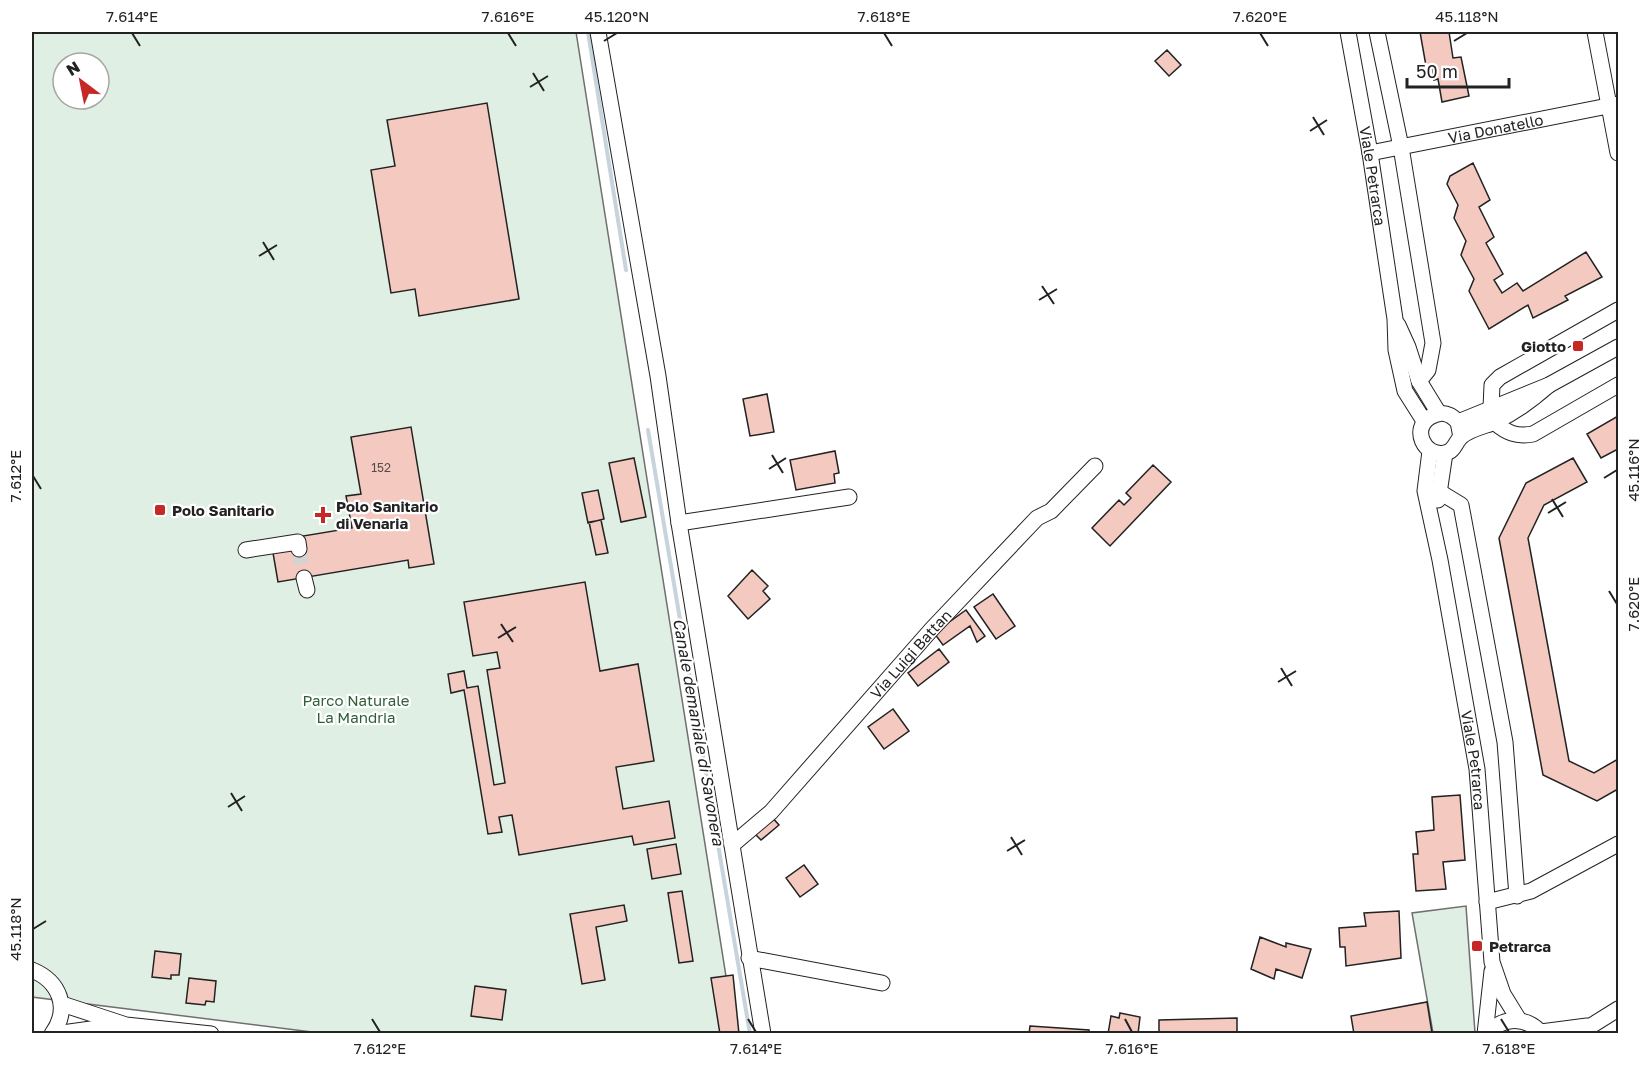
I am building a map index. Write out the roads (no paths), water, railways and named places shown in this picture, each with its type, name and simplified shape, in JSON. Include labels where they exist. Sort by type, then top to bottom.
[{"type":"street","points":[[598,32],[639,268],[654,380],[654,414],[673,483],[748,953],[764,1034]]},
{"type":"street","name":"Viale Petrarca","points":[[1348,32],[1370,153],[1395,320],[1396,350],[1405,391],[1424,421]]},
{"type":"street","points":[[1377,32],[1401,147],[1433,343],[1428,370],[1419,381]]},
{"type":"street","points":[[1595,32],[1614,105],[1618,153]]},
{"type":"street","name":"Via Donatello","points":[[1370,153],[1614,105]]},
{"type":"street","points":[[1618,310],[1500,376],[1492,385],[1489,396],[1492,415],[1507,433],[1520,436],[1533,434],[1618,385]]},
{"type":"street","name":"Viale Petrarca","points":[[1395,320],[1408,347],[1419,381],[1438,412]]},
{"type":"street","points":[[1459,430],[1492,415],[1522,408],[1549,385],[1618,346]]},
{"type":"street","points":[[1438,412],[1447,413],[1459,430],[1454,448],[1438,452],[1423,443],[1420,435],[1424,421],[1438,412]]},
{"type":"street","name":"Viale Petrarca","points":[[1438,452],[1440,560]]},
{"type":"street","name":"Viale Petrarca","points":[[1438,452],[1425,491],[1440,560],[1477,769],[1492,962],[1486,1034]]},
{"type":"street","name":"Via Luigi Battan","points":[[732,845],[771,812],[931,630],[1037,518],[1051,511],[1095,466]]},
{"type":"street","points":[[1438,491],[1461,506],[1505,742],[1517,896]]},
{"type":"street","points":[[679,523],[849,497]]},
{"type":"street","points":[[246,550],[298,542],[299,549]]},
{"type":"street","points":[[1487,902],[1517,896],[1618,844]]},
{"type":"street","points":[[748,953],[882,983]]},
{"type":"street","name":"Viale Petrarca","points":[[1492,962],[1503,994],[1519,1020]]},
{"type":"street","points":[[32,970],[45,975],[54,985],[62,1004],[54,1034]]},
{"type":"street","points":[[62,1004],[126,1025],[211,1034]]},
{"type":"street","points":[[1486,1034],[1493,1027],[1505,1021],[1519,1020],[1541,1033],[1582,1030],[1618,1009]]},
{"type":"street","points":[[54,1034],[126,1025]]},
{"type":"waterway","name":"Canale demaniale di Savonera","points":[[588,32],[626,270]]},
{"type":"waterway","name":"Canale demaniale di Savonera","points":[[648,430],[750,1034]]},
{"type":"tunnel","points":[[299,549],[304,578]]},
{"type":"place","name":"Giotto","points":[[1578,346]]},
{"type":"place","name":"Polo Sanitario","points":[[160,510]]},
{"type":"place","name":"Polo Sanitario di Venaria","points":[[323,515]]},
{"type":"place","name":"Petrarca","points":[[1477,946]]},
{"type":"park label","name":"Parco Naturale La Mandria","points":[[356,708]]}]
